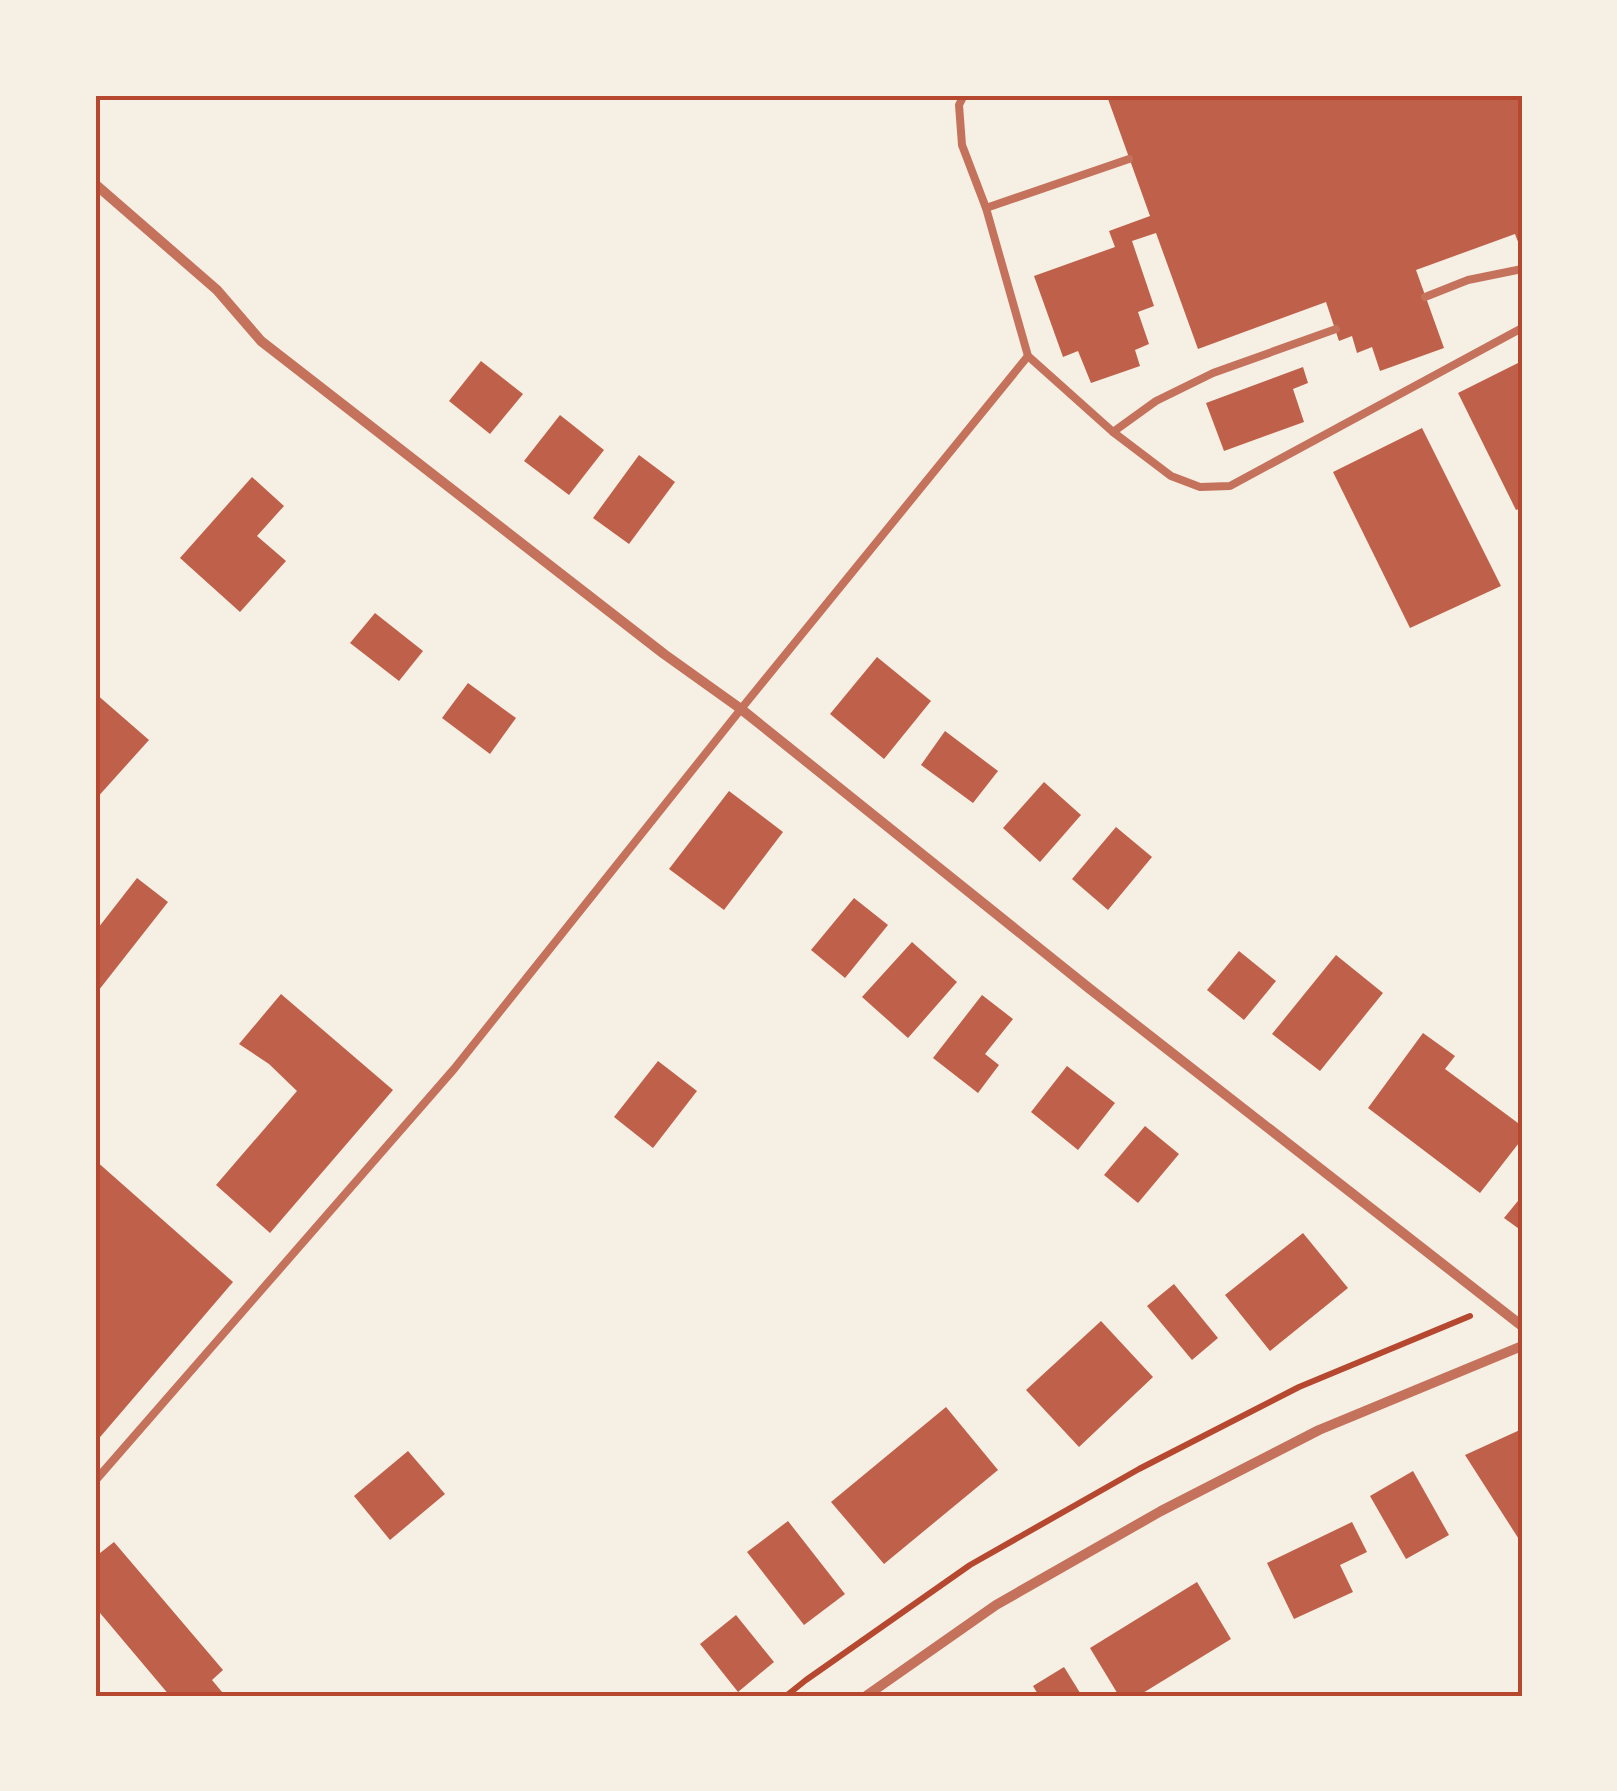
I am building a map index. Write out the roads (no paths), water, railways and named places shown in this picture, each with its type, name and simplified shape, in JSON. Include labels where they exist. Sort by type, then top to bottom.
[{"type":"street","points":[[95,184],[218,290],[261,341],[664,654],[741,709],[1090,989],[1522,1326]]},
{"type":"street","points":[[866,1696],[996,1606],[1161,1511],[1319,1430],[1522,1346]]},
{"type":"lane","points":[[964,95],[958,105],[962,145],[986,208],[1028,356],[1113,432],[1171,476],[1200,487],[1230,486],[1522,328]]},
{"type":"lane","points":[[986,208],[1129,159]]},
{"type":"lane","points":[[1426,297],[1468,280],[1522,269]]},
{"type":"lane","points":[[1113,432],[1156,402],[1212,373],[1336,330]]},
{"type":"lane","points":[[95,1481],[454,1070],[1028,356]]}]
